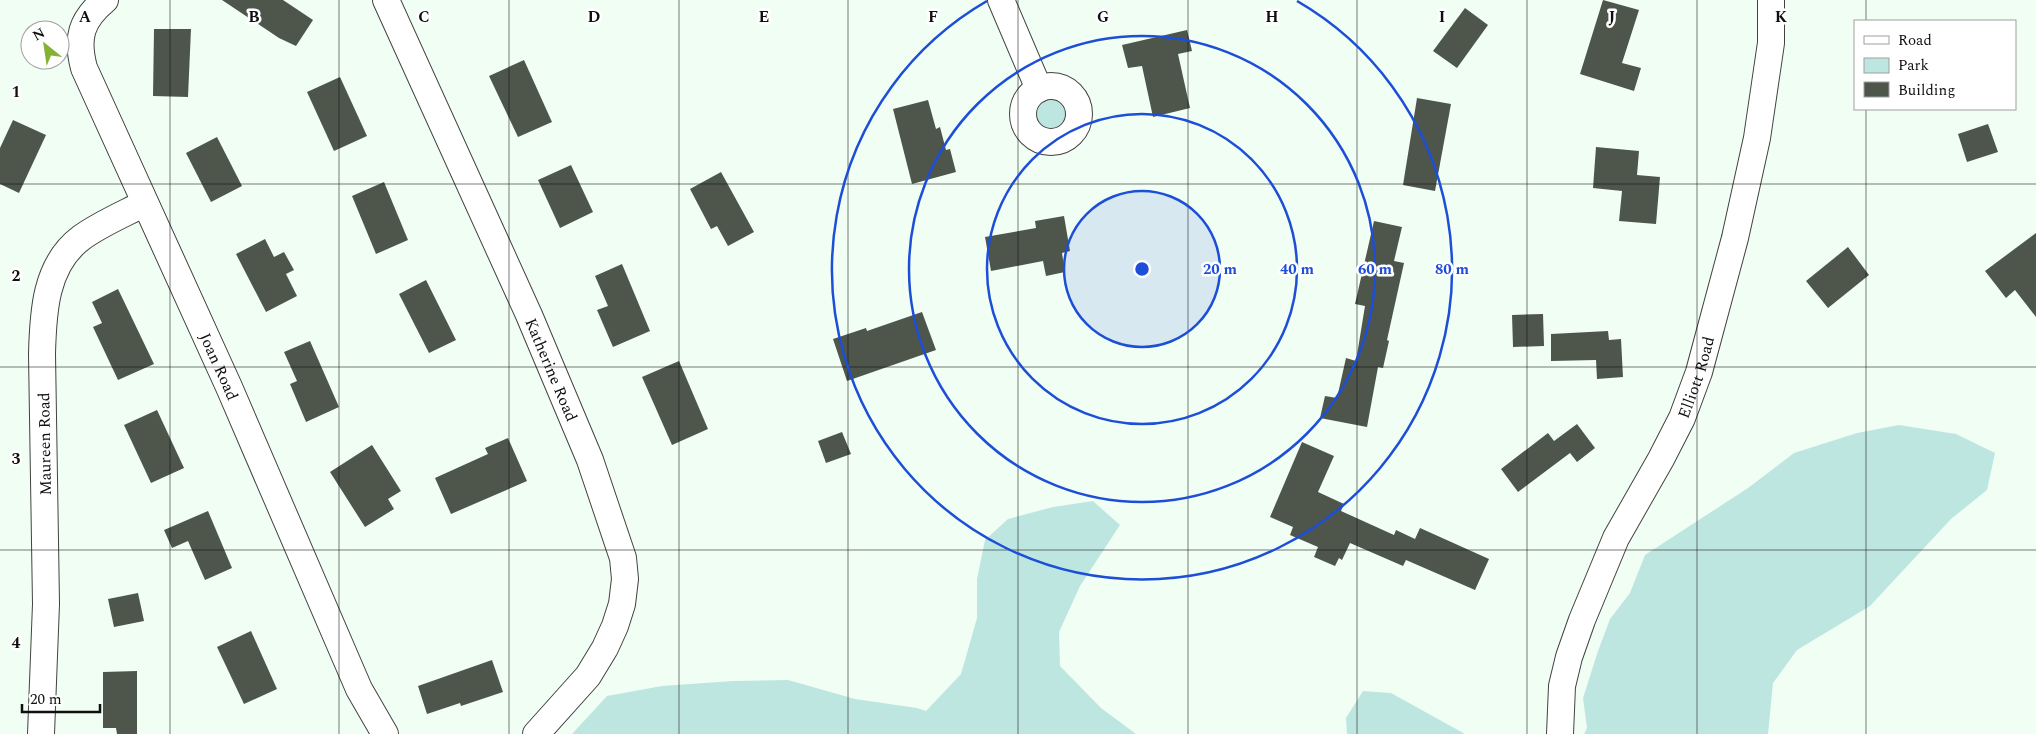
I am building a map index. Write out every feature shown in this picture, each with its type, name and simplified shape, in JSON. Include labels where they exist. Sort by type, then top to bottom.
[{"type":"street","name":"Joan Road","points":[[105,0],[94,9],[83,27],[79,41],[80,55],[84,68],[229,387],[360,689],[385,734]]},
{"type":"street","name":"Katherine Road","points":[[386,0],[529,315],[590,460],[623,558],[625,579],[622,604],[605,648],[588,676],[536,734]]},
{"type":"street","points":[[1002,0],[1039,89]]},
{"type":"street","name":"Elliott Road","points":[[1560,734],[1562,686],[1569,657],[1582,620],[1616,538],[1657,467],[1682,418],[1699,372],[1734,238],[1756,138],[1771,43],[1771,0]]},
{"type":"street","name":"Maureen Road","points":[[41,734],[46,604],[42,354],[43,318],[47,295],[60,263],[74,244],[92,230],[145,203]]},
{"type":"green space","points":[[1051,96],[1058,97],[1064,101],[1068,107],[1068,121],[1064,127],[1058,131],[1051,132],[1044,131],[1038,127],[1034,121],[1033,114],[1034,107],[1038,101],[1044,97]]},
{"type":"green space","points":[[1899,425],[1956,434],[1995,453],[1987,490],[1951,519],[1870,606],[1797,650],[1773,683],[1768,734],[1584,734],[1587,728],[1583,698],[1598,651],[1610,619],[1630,593],[1645,555],[1748,488],[1794,453],[1857,433]]},
{"type":"green space","points":[[1093,501],[1120,525],[1080,586],[1059,632],[1060,666],[1101,708],[1136,734],[572,734],[607,696],[662,686],[733,681],[788,680],[855,699],[926,711],[961,674],[977,618],[977,579],[985,540],[1008,519],[1053,507]]},
{"type":"green space","points":[[1363,691],[1391,693],[1465,734],[1347,734],[1346,718]]},
{"type":"building","points":[[222,0],[283,0],[313,20],[296,46],[279,38]]},
{"type":"building","points":[[1603,0],[1639,10],[1622,63],[1641,68],[1634,91],[1580,74]]},
{"type":"building","points":[[1465,8],[1488,25],[1457,68],[1433,51]]},
{"type":"building","points":[[154,29],[191,29],[188,97],[153,96]]},
{"type":"building","points":[[1187,30],[1192,51],[1178,54],[1190,108],[1153,117],[1142,66],[1128,68],[1122,45]]},
{"type":"building","points":[[524,60],[552,122],[518,137],[489,76]]},
{"type":"building","points":[[340,77],[367,136],[334,151],[307,92]]},
{"type":"building","points":[[1417,98],[1451,104],[1435,191],[1403,185]]},
{"type":"building","points":[[928,100],[936,129],[940,127],[946,150],[950,149],[956,172],[912,184],[893,109]]},
{"type":"building","points":[[13,120],[46,135],[19,193],[0,184],[0,148]]},
{"type":"building","points":[[1988,124],[1998,152],[1967,162],[1958,134]]},
{"type":"building","points":[[217,137],[242,186],[211,202],[186,153]]},
{"type":"building","points":[[1596,147],[1639,151],[1637,175],[1660,177],[1656,224],[1619,221],[1622,191],[1593,188]]},
{"type":"building","points":[[571,165],[593,212],[560,228],[538,180]]},
{"type":"building","points":[[721,172],[754,232],[728,246],[717,226],[711,229],[690,189]]},
{"type":"building","points":[[384,182],[408,240],[376,254],[352,196]]},
{"type":"building","points":[[1064,216],[1070,251],[1062,253],[1065,272],[1046,276],[1043,261],[991,271],[985,237],[1036,228],[1035,221]]},
{"type":"building","points":[[1374,221],[1402,227],[1394,261],[1404,263],[1387,340],[1389,341],[1383,368],[1378,367],[1367,427],[1320,418],[1325,396],[1337,398],[1346,358],[1356,361],[1365,306],[1355,304]]},
{"type":"building","points":[[2036,233],[2036,317],[2015,290],[2006,298],[1985,271]]},
{"type":"building","points":[[265,239],[274,257],[284,252],[294,270],[286,274],[297,296],[266,312],[236,254]]},
{"type":"building","points":[[1848,247],[1869,275],[1828,308],[1806,281]]},
{"type":"building","points":[[622,264],[650,331],[613,347],[597,310],[608,306],[595,276]]},
{"type":"building","points":[[426,280],[456,340],[429,353],[399,294]]},
{"type":"building","points":[[118,289],[154,364],[118,380],[93,327],[102,323],[92,302]]},
{"type":"building","points":[[922,312],[936,350],[847,381],[833,339],[866,328],[867,331]]},
{"type":"building","points":[[1543,314],[1544,346],[1513,347],[1512,315]]},
{"type":"building","points":[[1608,331],[1609,340],[1621,339],[1623,377],[1597,379],[1596,360],[1551,361],[1551,334]]},
{"type":"building","points":[[310,341],[339,407],[306,422],[290,384],[297,381],[284,352]]},
{"type":"building","points":[[679,361],[708,429],[672,445],[642,377]]},
{"type":"building","points":[[157,410],[184,468],[151,483],[124,425]]},
{"type":"building","points":[[1577,424],[1595,448],[1577,462],[1570,453],[1518,492],[1501,469],[1548,433],[1554,441]]},
{"type":"building","points":[[842,432],[851,454],[826,463],[818,441]]},
{"type":"building","points":[[508,438],[527,481],[451,514],[435,478],[488,454],[485,448]]},
{"type":"building","points":[[1302,442],[1334,456],[1318,492],[1344,504],[1341,511],[1394,535],[1396,530],[1415,539],[1420,528],[1489,559],[1475,590],[1406,560],[1403,566],[1350,543],[1342,560],[1339,558],[1335,566],[1314,557],[1318,547],[1290,535],[1293,527],[1270,517]]},
{"type":"building","points":[[372,445],[401,491],[388,499],[394,509],[365,527],[330,472]]},
{"type":"building","points":[[208,511],[232,568],[205,580],[188,541],[172,548],[164,530]]},
{"type":"building","points":[[138,593],[144,621],[114,627],[108,599]]},
{"type":"building","points":[[251,631],[277,689],[244,704],[217,647]]},
{"type":"building","points":[[492,660],[503,692],[461,706],[460,703],[427,714],[418,686]]},
{"type":"building","points":[[137,671],[137,734],[117,734],[116,728],[103,728],[103,672]]}]
